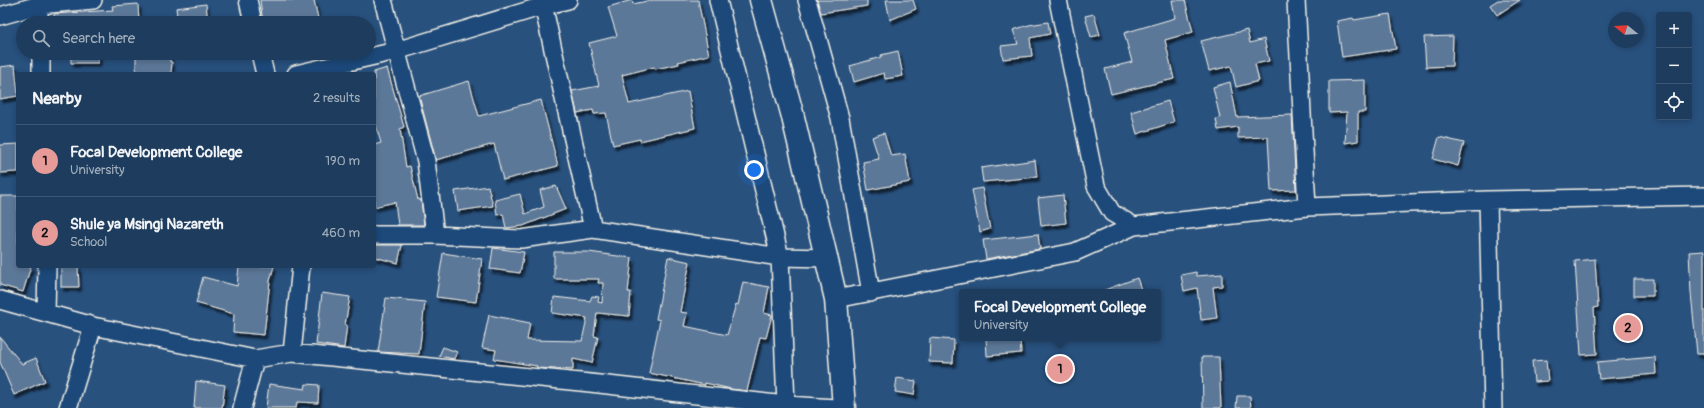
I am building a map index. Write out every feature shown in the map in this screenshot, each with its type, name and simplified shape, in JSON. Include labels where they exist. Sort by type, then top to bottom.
[{"type":"main road","points":[[761,0],[794,120],[836,298],[844,408]]},
{"type":"street","points":[[0,16],[39,2],[93,0]]},
{"type":"street","points":[[248,0],[251,16]]},
{"type":"street","points":[[383,0],[426,161],[435,235]]},
{"type":"street","points":[[376,56],[396,51],[542,3],[568,0]]},
{"type":"street","points":[[718,0],[780,257],[786,405]]},
{"type":"street","points":[[807,0],[840,118],[871,293]]},
{"type":"street","points":[[1058,0],[1096,186],[1112,213],[1134,226]]},
{"type":"street","points":[[1296,0],[1307,207]]},
{"type":"street","points":[[39,2],[39,16]]},
{"type":"street","points":[[542,3],[594,229]]},
{"type":"street","points":[[40,60],[41,72]]},
{"type":"street","points":[[262,60],[265,72]]},
{"type":"street","points":[[305,72],[357,60]]},
{"type":"street","points":[[836,298],[871,293],[1075,252],[1134,226],[1307,207],[1488,200],[1704,196]]},
{"type":"street","points":[[1488,200],[1493,408]]},
{"type":"street","points":[[376,235],[435,235],[521,239],[594,229],[780,257],[827,258]]},
{"type":"street","points":[[46,313],[47,268]]},
{"type":"street","points":[[292,353],[302,268]]},
{"type":"street","points":[[0,300],[93,326],[255,359],[292,353],[786,405],[836,408]]},
{"type":"street","points":[[68,408],[93,326]]},
{"type":"street","points":[[242,408],[255,359]]},
{"type":"building","points":[[260,0],[314,0],[317,16],[262,16]]},
{"type":"building","points":[[632,0],[633,4],[652,0],[698,0],[709,55],[678,62],[679,64],[655,69],[654,67],[622,75],[629,104],[688,91],[695,128],[640,141],[640,139],[613,145],[606,113],[594,114],[593,110],[577,113],[572,91],[599,86],[589,43],[617,36],[608,7]]},
{"type":"building","points":[[817,0],[867,0],[867,6],[821,13]]},
{"type":"building","points":[[886,0],[913,0],[916,9],[890,20]]},
{"type":"building","points":[[1172,0],[1185,0],[1193,32],[1165,40],[1174,79],[1111,94],[1105,69],[1132,62],[1124,33],[1175,18]]},
{"type":"building","points":[[1498,0],[1520,0],[1497,15],[1490,5]]},
{"type":"building","points":[[138,4],[139,16],[54,16],[54,14],[113,10],[112,6]]},
{"type":"building","points":[[206,4],[207,16],[177,16],[176,8]]},
{"type":"building","points":[[1094,14],[1100,35],[1091,37],[1085,16]]},
{"type":"building","points":[[1390,14],[1396,49],[1342,57],[1337,21],[1353,18],[1354,20]]},
{"type":"building","points":[[1048,22],[1050,34],[1030,38],[1032,56],[1003,59],[1001,46],[1018,44],[1013,30],[1029,25]]},
{"type":"building","points":[[1247,30],[1250,43],[1264,39],[1269,61],[1255,64],[1259,81],[1236,87],[1231,66],[1209,71],[1201,41]]},
{"type":"building","points":[[1453,36],[1452,66],[1426,67],[1424,37]]},
{"type":"building","points":[[898,51],[903,76],[885,79],[884,73],[854,82],[850,66],[881,57],[881,55]]},
{"type":"building","points":[[71,60],[98,60],[98,63],[71,63]]},
{"type":"building","points":[[136,60],[170,60],[170,62],[172,62],[171,72],[136,72]]},
{"type":"building","points":[[15,65],[16,96],[0,99],[0,67]]},
{"type":"building","points":[[387,68],[404,127],[400,129],[406,167],[410,166],[418,200],[421,200],[424,225],[398,225],[395,202],[376,207],[376,144],[381,143],[376,126],[376,72],[374,72]]},
{"type":"building","points":[[1365,80],[1365,112],[1358,112],[1358,141],[1345,143],[1347,112],[1329,113],[1329,81]]},
{"type":"building","points":[[469,81],[479,116],[541,100],[558,166],[503,180],[494,144],[436,160],[419,96]]},
{"type":"building","points":[[1230,82],[1237,117],[1292,115],[1296,190],[1271,191],[1268,137],[1238,138],[1238,127],[1218,130],[1216,119],[1220,118],[1213,87]]},
{"type":"building","points":[[1168,101],[1174,122],[1137,134],[1131,112]]},
{"type":"building","points":[[884,133],[891,156],[905,154],[910,182],[868,190],[863,162],[879,159],[872,137]]},
{"type":"building","points":[[1439,137],[1464,143],[1458,166],[1433,159]]},
{"type":"building","points":[[16,144],[16,172],[0,173],[0,145]]},
{"type":"building","points":[[1035,160],[1037,177],[983,182],[981,168]]},
{"type":"building","points":[[488,186],[493,206],[458,211],[455,191]]},
{"type":"building","points":[[556,186],[566,209],[523,226],[506,228],[503,214],[497,215],[495,200],[520,194],[525,214],[544,207],[540,190]]},
{"type":"building","points":[[982,188],[990,229],[980,232],[972,190]]},
{"type":"building","points":[[1063,195],[1066,223],[1041,226],[1038,198]]},
{"type":"building","points":[[0,196],[16,196],[16,268],[30,268],[23,292],[0,285]]},
{"type":"building","points":[[1038,234],[1040,249],[986,259],[983,240]]},
{"type":"building","points":[[376,245],[402,245],[398,263],[376,258]]},
{"type":"building","points":[[493,248],[524,252],[520,273],[490,269]]},
{"type":"building","points":[[1704,251],[1704,354],[1697,354],[1691,293],[1689,252]]},
{"type":"building","points":[[554,252],[589,252],[632,258],[628,292],[631,292],[629,316],[597,313],[594,336],[598,337],[592,363],[573,359],[573,370],[537,368],[537,366],[494,359],[496,350],[482,348],[489,315],[530,323],[527,340],[582,341],[587,318],[552,313],[554,297],[590,301],[592,296],[599,297],[598,302],[602,303],[603,283],[598,283],[599,279],[554,279]]},
{"type":"building","points":[[443,253],[482,259],[476,302],[436,297]]},
{"type":"building","points":[[668,257],[690,262],[680,312],[687,313],[684,326],[727,335],[736,304],[738,305],[743,282],[769,287],[764,313],[772,315],[766,338],[760,337],[747,391],[705,383],[705,385],[649,373],[660,320],[656,319]]},
{"type":"building","points":[[1595,259],[1598,307],[1594,308],[1597,354],[1581,355],[1575,261]]},
{"type":"building","points":[[61,268],[78,268],[79,287],[61,287]]},
{"type":"building","points":[[239,268],[273,268],[270,281],[264,335],[233,332],[234,314],[196,303],[203,277],[237,286]]},
{"type":"building","points":[[1196,272],[1197,276],[1222,274],[1222,286],[1213,287],[1217,318],[1201,320],[1197,288],[1184,291],[1181,275]]},
{"type":"building","points":[[1137,278],[1141,289],[1107,289]]},
{"type":"building","points":[[1634,279],[1653,279],[1653,296],[1634,296]]},
{"type":"building","points":[[322,293],[350,297],[345,325],[347,325],[344,348],[316,344]]},
{"type":"building","points":[[386,298],[425,302],[419,354],[378,352]]},
{"type":"building","points":[[0,337],[22,364],[36,358],[45,381],[14,395],[0,362]]},
{"type":"building","points":[[930,338],[954,340],[953,363],[929,362]]},
{"type":"building","points":[[986,341],[1020,341],[1021,353],[987,356]]},
{"type":"building","points":[[443,347],[457,352],[454,359],[439,356]]},
{"type":"building","points":[[1202,357],[1219,357],[1221,408],[1203,408]]},
{"type":"building","points":[[1655,357],[1656,374],[1599,379],[1597,362]]},
{"type":"building","points":[[1546,360],[1548,381],[1534,382],[1532,361]]},
{"type":"building","points":[[897,378],[916,381],[914,395],[895,392]]},
{"type":"building","points":[[196,381],[225,385],[222,408],[194,408]]},
{"type":"building","points":[[269,384],[305,389],[306,384],[319,385],[318,403],[297,402],[296,408],[266,408]]},
{"type":"building","points":[[1237,396],[1250,396],[1251,408],[1236,408]]},
{"type":"place","name":"Shule ya Msingi Nazareth","points":[[1628,328]]},
{"type":"place","name":"Focal Development College","points":[[1060,369]]}]
